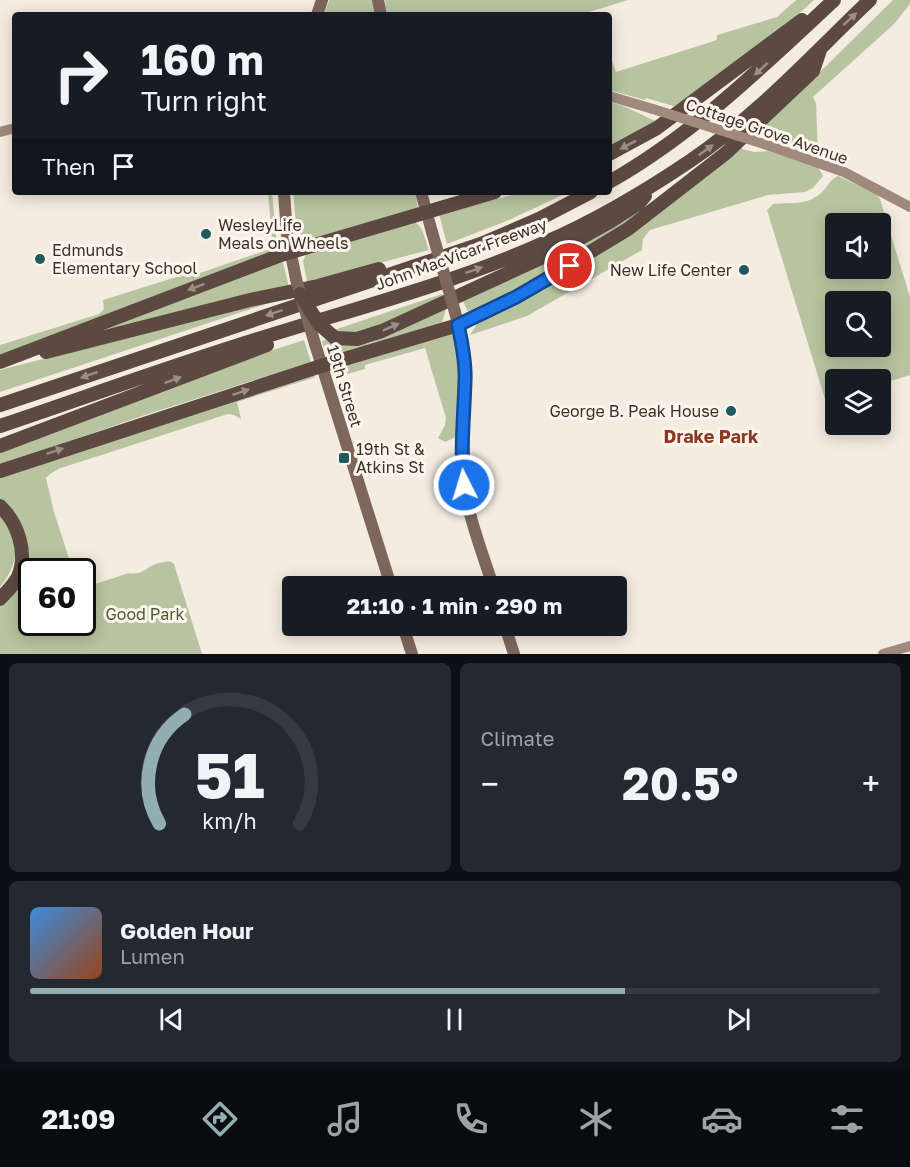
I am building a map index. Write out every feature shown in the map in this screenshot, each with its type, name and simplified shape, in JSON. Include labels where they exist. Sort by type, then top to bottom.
[{"type":"highway","points":[[612,152],[657,128],[828,0]]},
{"type":"highway","points":[[612,180],[682,135],[722,103],[834,0]]},
{"type":"highway","name":"John MacVicar Freeway","points":[[0,426],[233,347],[505,260],[552,240],[657,182],[724,137],[783,86],[870,0]]},
{"type":"highway","points":[[0,471],[321,366],[516,297],[628,229],[693,179],[756,126],[813,71],[822,46]]},
{"type":"highway","points":[[300,294],[319,324],[335,338],[357,339],[382,331],[556,251],[639,203],[657,182]]},
{"type":"highway","points":[[0,363],[290,252],[485,195]]},
{"type":"highway","name":"John MacVicar Freeway","points":[[0,405],[481,244],[539,219],[585,195]]},
{"type":"highway","points":[[0,363],[250,300],[318,286],[383,267],[429,261]]},
{"type":"highway","points":[[0,446],[418,289]]},
{"type":"highway","points":[[0,507],[12,522],[21,547],[20,569],[14,582],[2,595]]},
{"type":"main road","name":"19th Street","points":[[284,195],[290,252],[300,294],[388,576]]},
{"type":"main road","points":[[422,195],[457,319],[463,352],[465,379],[462,472],[467,500],[490,576]]},
{"type":"main road","points":[[406,636],[412,654]]},
{"type":"main road","points":[[508,636],[514,654]]},
{"type":"street","name":"Cottage Grove Avenue","points":[[612,97],[764,144],[844,172],[910,207]]},
{"type":"street","points":[[883,654],[910,646]]},
{"type":"green space","points":[[329,0],[372,0],[374,12],[325,12]]},
{"type":"green space","points":[[385,0],[628,0],[589,12],[387,12]]},
{"type":"green space","points":[[796,0],[814,0],[780,31],[680,108],[612,91],[612,61],[616,72],[717,40],[717,35],[777,17]]},
{"type":"green space","points":[[893,0],[910,0],[910,4],[894,24],[813,97],[816,103],[818,156],[759,132]]},
{"type":"green space","points":[[612,102],[658,122],[612,148]]},
{"type":"green space","points":[[739,148],[754,152],[768,151],[818,167],[823,176],[813,188],[805,192],[768,195],[650,230],[643,239],[642,250],[527,316],[470,335],[477,324]]},
{"type":"green space","points":[[838,176],[876,194],[884,213],[825,213],[825,279],[891,279],[891,235],[910,297],[910,375],[891,381],[891,369],[825,369],[825,399],[767,210],[773,204],[810,200],[821,193]]},
{"type":"green space","points":[[268,195],[272,195],[277,246],[271,253],[0,357],[0,345],[99,314],[104,309],[103,300],[186,274],[188,277],[270,249],[272,239]]},
{"type":"green space","points":[[293,195],[416,195],[418,208],[298,244]]},
{"type":"green space","points":[[512,195],[563,195],[509,220],[447,244],[439,214]]},
{"type":"green space","points":[[648,206],[636,217],[541,279],[469,314],[463,301],[574,250]]},
{"type":"green space","points":[[415,222],[422,231],[429,250],[307,282],[303,261],[306,254]]},
{"type":"green space","points":[[280,259],[289,287],[69,343]]},
{"type":"green space","points":[[442,294],[443,298],[365,333],[340,333],[334,330]]},
{"type":"green space","points":[[269,301],[269,303],[0,392],[0,370]]},
{"type":"green space","points":[[446,309],[442,323],[435,327],[332,356],[325,352],[322,341],[329,339],[357,345],[370,343]]},
{"type":"green space","points":[[454,332],[458,384],[456,437],[445,442],[438,438],[446,418],[425,348],[365,365],[365,369],[333,378],[331,370]]},
{"type":"green space","points":[[304,340],[311,362],[142,416],[0,465],[0,451],[252,357]]},
{"type":"green space","points":[[313,376],[316,377],[237,402],[241,419],[228,414],[58,469],[50,474],[46,478],[69,558],[21,558],[22,528],[16,514],[0,499],[0,477]]},
{"type":"green space","points":[[0,511],[12,527],[16,551],[9,573],[0,587]]},
{"type":"green space","name":"Good Park","points":[[170,561],[174,564],[202,654],[0,654],[0,607],[18,586],[18,636],[96,636],[96,584],[129,573],[138,573],[153,565]]},
{"type":"place","name":"WesleyLife Meals on Wheels","points":[[206,234]]},
{"type":"place","name":"Edmunds Elementary School","points":[[40,259]]},
{"type":"place","name":"New Life Center","points":[[744,270]]},
{"type":"place","name":"George B. Peak House","points":[[731,411]]},
{"type":"place","name":"19th St & Atkins St","points":[[344,458]]},
{"type":"district","name":"Drake Park","points":[[711,436]]},
{"type":"route","points":[[464,485],[462,442],[465,379],[458,325],[516,297],[570,266]]}]
